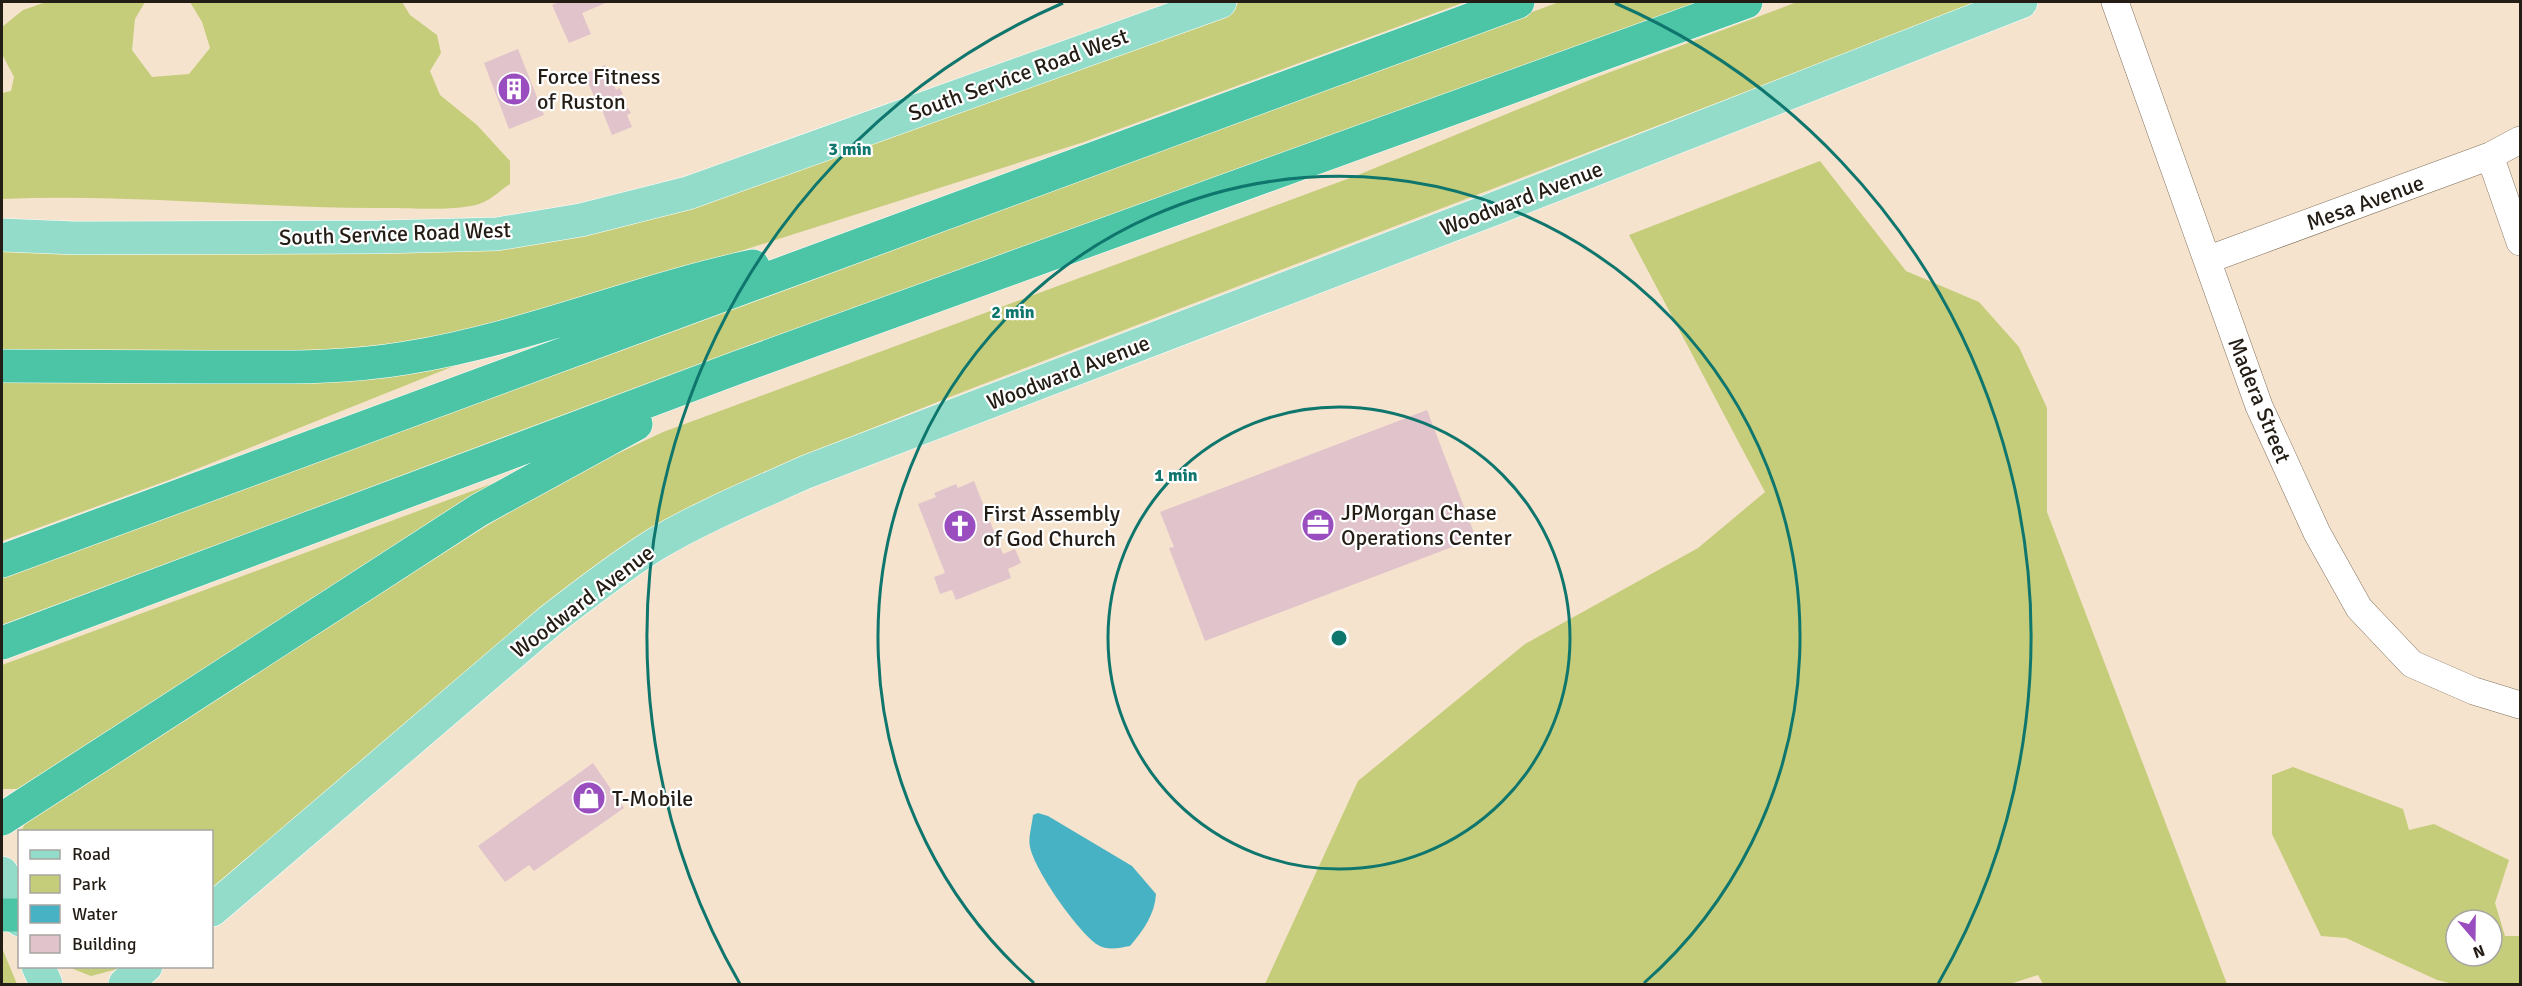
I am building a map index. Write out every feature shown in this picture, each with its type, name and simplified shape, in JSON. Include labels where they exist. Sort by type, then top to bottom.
[{"type":"highway","points":[[2,561],[1518,2]]},
{"type":"highway","points":[[2,643],[739,368],[1746,2]]},
{"type":"highway","points":[[2,366],[317,368],[404,359],[464,348],[529,332],[705,276],[866,242]]},
{"type":"highway","points":[[2,819],[479,510],[739,368]]},
{"type":"main road","name":"South Service Road West","points":[[2,235],[74,238],[380,237],[497,234],[581,220],[688,193],[1220,2]]},
{"type":"main road","name":"Woodward Avenue","points":[[213,909],[551,620],[610,575],[656,544],[705,518],[806,472],[1496,208],[2021,2]]},
{"type":"main road","points":[[2,873],[13,917]]},
{"type":"main road","points":[[39,968],[46,984]]},
{"type":"main road","points":[[125,984],[144,968]]},
{"type":"street","name":"Madera Street","points":[[2115,2],[2259,406],[2317,533],[2359,608],[2412,664],[2474,691],[2520,705]]},
{"type":"street","name":"Mesa Avenue","points":[[2208,260],[2490,156],[2520,140]]},
{"type":"street","points":[[2490,156],[2520,242]]},
{"type":"green space","points":[[46,2],[145,2],[135,19],[132,50],[152,77],[189,74],[210,48],[202,22],[190,2],[402,2],[410,15],[437,35],[441,53],[430,71],[440,95],[477,125],[510,161],[510,184],[484,202],[438,209],[340,208],[147,199],[2,199],[2,93],[11,91],[14,77],[3,56],[2,27],[23,10]]},
{"type":"green space","points":[[1242,2],[1465,2],[1084,142],[517,322],[392,346],[292,352],[2,353],[2,244],[401,249],[813,158]]},
{"type":"green space","points":[[1559,2],[1705,2],[2,630],[2,577]]},
{"type":"green space","points":[[1797,2],[1980,2],[965,391],[800,457],[666,520],[610,555],[560,592],[446,688],[213,899],[213,830],[22,830],[25,823],[265,665],[523,503],[604,460],[663,432],[1358,175],[1597,77]]},
{"type":"green space","points":[[1820,161],[1906,271],[1979,302],[2019,347],[2047,408],[2047,512],[2227,984],[2043,984],[2038,975],[2010,984],[1265,984],[1358,781],[1525,644],[1698,548],[1765,492],[1629,235]]},
{"type":"green space","points":[[459,364],[169,480],[2,541],[2,374]]},
{"type":"green space","points":[[518,474],[20,789],[2,789],[2,665]]},
{"type":"green space","points":[[2293,767],[2403,809],[2409,830],[2434,824],[2509,860],[2495,903],[2497,908],[2444,908],[2444,968],[2504,968],[2504,933],[2505,936],[2520,936],[2520,984],[2453,984],[2437,980],[2346,938],[2321,936],[2272,834],[2272,775]]},
{"type":"green space","points":[[2,948],[17,984],[2,984]]},
{"type":"green space","points":[[71,968],[121,968],[91,976]]},
{"type":"water","points":[[1038,813],[1048,816],[1132,866],[1156,894],[1147,922],[1130,946],[1110,948],[1098,945],[1080,928],[1058,900],[1040,871],[1030,847],[1033,815]]},
{"type":"building","points":[[559,2],[608,2],[582,13],[591,34],[569,43],[552,5]]},
{"type":"building","name":"Force Fitness of Ruston","points":[[518,49],[544,115],[509,129],[484,63]]},
{"type":"building","points":[[605,65],[616,90],[620,88],[623,94],[598,105],[584,74]]},
{"type":"building","points":[[622,103],[624,109],[628,108],[631,113],[627,115],[632,127],[612,135],[602,110]]},
{"type":"building","name":"JPMorgan Chase Operations Center","points":[[1427,410],[1476,538],[1205,641],[1169,548],[1174,547],[1160,512]]},
{"type":"building","name":"First Assembly of God Church","points":[[974,481],[1003,554],[1015,549],[1021,563],[1008,569],[1011,578],[956,600],[952,590],[940,594],[934,577],[945,573],[918,504],[936,497],[934,493],[956,484],[958,488]]},
{"type":"building","points":[[593,763],[624,808],[534,871],[529,865],[505,882],[478,846]]},
{"type":"place","name":"Force Fitness of Ruston","points":[[514,89]]},
{"type":"place","name":"JPMorgan Chase Operations Center","points":[[1318,525]]},
{"type":"place","name":"First Assembly of God Church","points":[[960,526]]},
{"type":"place","name":"T-Mobile","points":[[589,798]]}]
